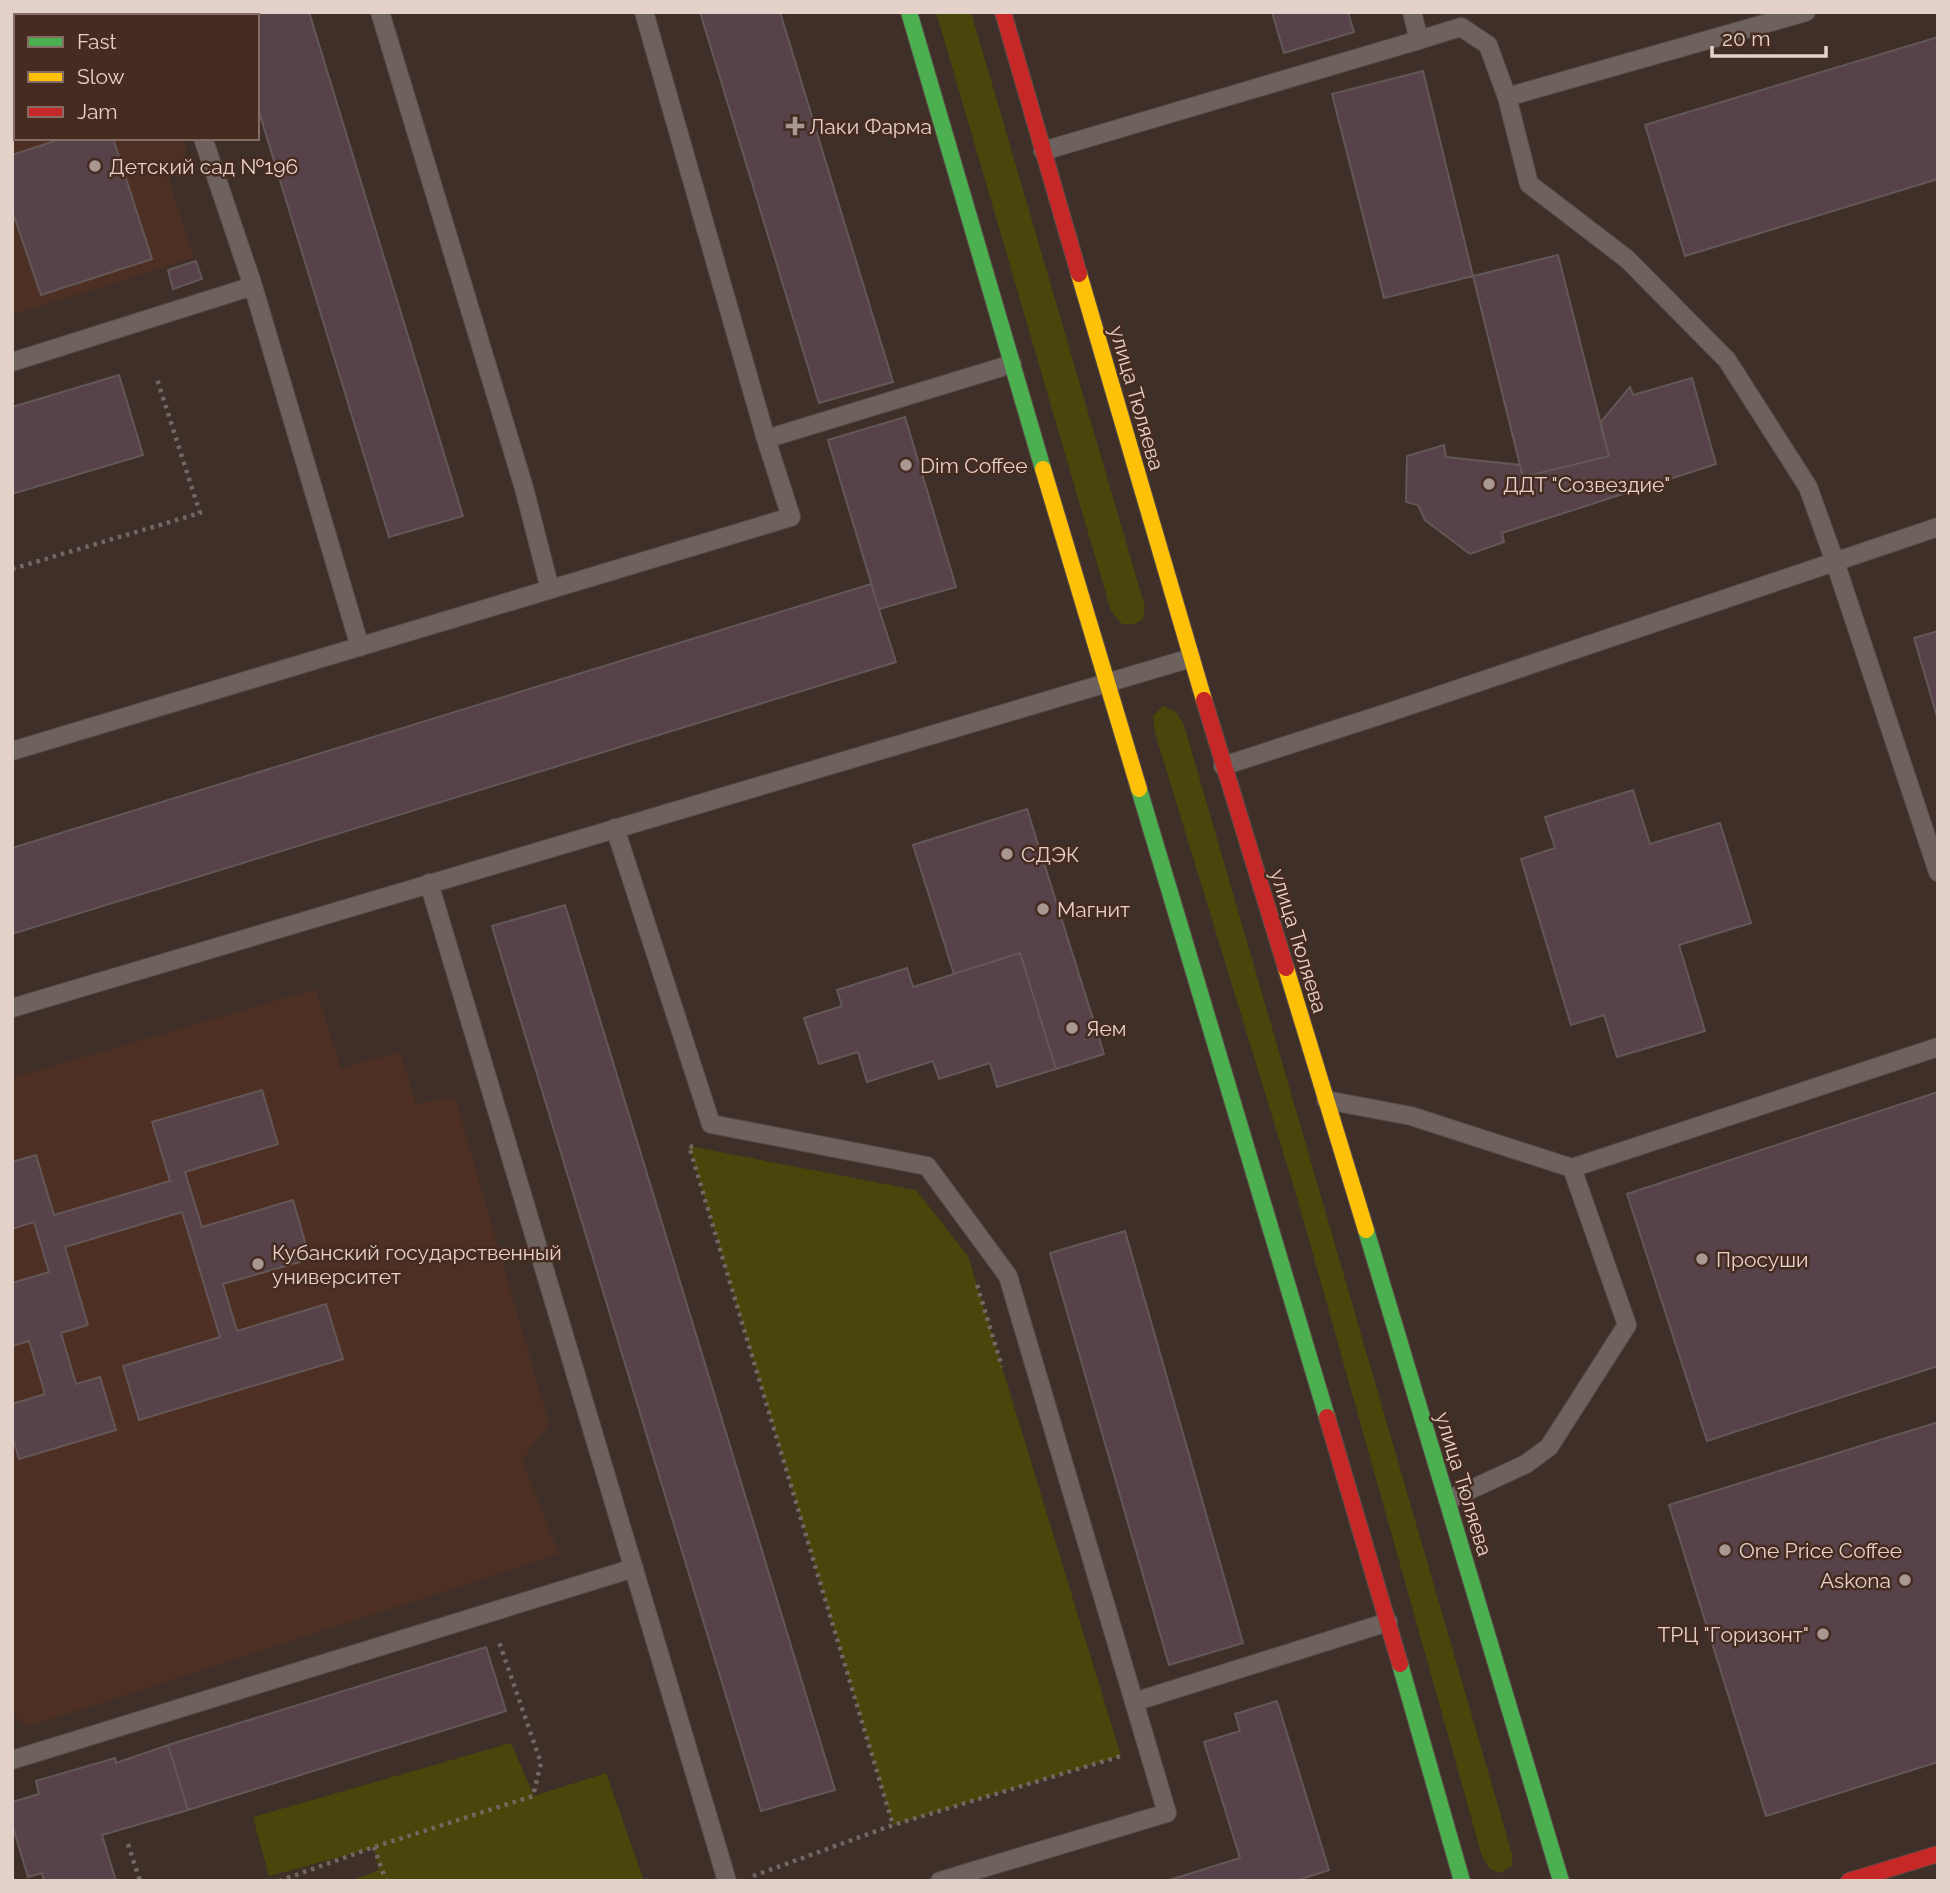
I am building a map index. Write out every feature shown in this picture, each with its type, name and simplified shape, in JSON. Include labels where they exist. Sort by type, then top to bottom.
[{"type":"main road","points":[[909,12],[1388,1622],[1462,1881]]},
{"type":"main road","name":"улица Тюляева","points":[[1003,12],[1223,766],[1448,1500],[1561,1881]]},
{"type":"main road","points":[[1849,1881],[1938,1854]]},
{"type":"lane","points":[[380,12],[524,488],[550,589]]},
{"type":"lane","points":[[12,751],[792,517],[766,439],[644,12]]},
{"type":"lane","points":[[1412,12],[1419,40]]},
{"type":"lane","points":[[1507,97],[1806,12]]},
{"type":"lane","points":[[1043,151],[1461,27],[1488,45],[1507,97],[1529,184],[1627,259],[1727,360],[1808,487],[1938,872]]},
{"type":"lane","points":[[204,140],[253,286],[360,647]]},
{"type":"lane","points":[[12,362],[253,286]]},
{"type":"lane","points":[[766,439],[1012,364]]},
{"type":"lane","points":[[1223,766],[1404,708],[1938,527]]},
{"type":"lane","points":[[12,1009],[1191,658]]},
{"type":"lane","points":[[615,828],[711,1124],[927,1166],[1008,1276],[1167,1814],[940,1881]]},
{"type":"lane","points":[[429,883],[634,1568],[736,1880]]},
{"type":"lane","points":[[1326,1100],[1411,1116],[1572,1168],[1938,1047]]},
{"type":"lane","points":[[1448,1500],[1526,1464],[1549,1447],[1627,1325],[1572,1168]]},
{"type":"lane","points":[[12,1760],[634,1568]]},
{"type":"lane","points":[[1134,1702],[1388,1622]]},
{"type":"path","points":[[12,569],[200,513],[157,379]]},
{"type":"path","points":[[702,1148],[689,1146],[892,1825]]},
{"type":"path","points":[[976,1283],[1004,1375]]},
{"type":"path","points":[[279,1881],[533,1796],[541,1763],[490,1614]]},
{"type":"path","points":[[736,1880],[892,1825],[1121,1756],[1117,1743]]},
{"type":"path","points":[[128,1844],[140,1881]]},
{"type":"path","points":[[374,1847],[386,1881]]},
{"type":"shaded area","name":"Детский сад №196","points":[[12,12],[140,12],[141,14],[14,14],[14,140],[184,140],[187,151],[169,180],[194,258],[12,315]]},
{"type":"shaded area","points":[[936,12],[971,12],[1145,607],[1143,619],[1135,624],[1122,624],[1111,611]]},
{"type":"shaded area","points":[[1163,706],[1176,712],[1184,725],[1512,1854],[1512,1866],[1500,1873],[1490,1869],[1482,1856],[1298,1201],[1155,733],[1153,716]]},
{"type":"shaded area","name":"Кубанский государственный университет","points":[[316,989],[341,1068],[400,1052],[416,1104],[455,1097],[549,1424],[522,1460],[559,1554],[27,1727],[12,1712],[12,1078]]},
{"type":"shaded area","points":[[689,1146],[916,1190],[968,1256],[1121,1756],[893,1825]]},
{"type":"shaded area","points":[[511,1743],[534,1796],[606,1773],[644,1881],[350,1881],[379,1870],[374,1848],[269,1876],[253,1817]]},
{"type":"building","points":[[309,12],[463,516],[389,537],[259,112],[259,14],[230,14]]},
{"type":"building","points":[[700,12],[780,12],[893,382],[819,403]]},
{"type":"building","points":[[1272,12],[1348,12],[1354,32],[1284,53]]},
{"type":"building","points":[[1938,37],[1938,179],[1685,256],[1645,125]]},
{"type":"building","points":[[1423,71],[1473,276],[1384,298],[1332,94]]},
{"type":"building","points":[[58,140],[114,140],[152,259],[41,295],[12,210],[12,155]]},
{"type":"building","points":[[1558,255],[1609,456],[1523,477],[1473,276]]},
{"type":"building","points":[[196,261],[202,279],[173,289],[168,270]]},
{"type":"building","points":[[119,375],[143,455],[12,494],[12,407]]},
{"type":"building","points":[[1692,378],[1716,464],[1502,533],[1504,542],[1470,554],[1425,520],[1418,505],[1406,502],[1407,456],[1444,445],[1446,457],[1520,465],[1523,477],[1609,456],[1600,423],[1630,387],[1633,395]]},
{"type":"building","points":[[905,417],[956,587],[879,609],[828,440]]},
{"type":"building","points":[[871,584],[896,662],[12,934],[12,848]]},
{"type":"building","points":[[1938,631],[1938,720],[1914,638]]},
{"type":"building","points":[[1633,790],[1650,844],[1720,823],[1751,923],[1679,945],[1705,1031],[1617,1057],[1604,1015],[1571,1025],[1521,859],[1555,848],[1545,817]]},
{"type":"building","points":[[1027,809],[1104,1054],[1056,1069],[1020,953],[954,974],[913,845]]},
{"type":"building","points":[[565,905],[835,1790],[761,1811],[492,926]]},
{"type":"building","points":[[1020,953],[1056,1069],[997,1087],[990,1063],[939,1079],[933,1061],[867,1082],[858,1052],[819,1064],[804,1018],[842,1006],[837,990],[907,968],[913,987]]},
{"type":"building","points":[[262,1090],[278,1144],[185,1172],[202,1227],[293,1200],[310,1259],[223,1284],[237,1331],[326,1304],[343,1359],[139,1420],[123,1366],[220,1337],[182,1212],[65,1247],[88,1325],[61,1333],[76,1384],[100,1377],[116,1430],[19,1459],[12,1435],[12,1404],[45,1394],[29,1341],[12,1346],[12,1283],[49,1272],[34,1222],[12,1229],[12,1162],[36,1155],[54,1215],[170,1181],[152,1122]]},
{"type":"building","points":[[1938,1092],[1938,1366],[1707,1441],[1627,1194]]},
{"type":"building","points":[[1125,1231],[1243,1643],[1169,1665],[1050,1253]]},
{"type":"building","name":"ТРЦ \"Горизонт\"","points":[[1938,1422],[1938,1762],[1766,1816],[1669,1505]]},
{"type":"building","points":[[486,1647],[506,1711],[188,1810],[168,1745]]},
{"type":"building","points":[[1277,1701],[1329,1870],[1295,1881],[1166,1881],[1240,1858],[1204,1742],[1240,1731],[1235,1714]]},
{"type":"building","points":[[168,1745],[188,1810],[102,1835],[116,1881],[44,1881],[42,1873],[28,1877],[12,1824],[12,1802],[39,1794],[36,1781],[115,1758],[116,1763]]},
{"type":"traffic: fast","points":[[909,12],[1043,469]]},
{"type":"traffic: fast","points":[[1139,789],[1327,1417]]},
{"type":"traffic: fast","points":[[1366,1230],[1561,1881]]},
{"type":"traffic: fast","points":[[1400,1664],[1462,1881]]},
{"type":"traffic: slow","points":[[1079,274],[1204,700]]},
{"type":"traffic: slow","points":[[1043,469],[1139,789]]},
{"type":"traffic: slow","points":[[1286,968],[1366,1230]]},
{"type":"traffic: jam","points":[[1003,12],[1079,274]]},
{"type":"traffic: jam","points":[[1204,700],[1286,968]]},
{"type":"traffic: jam","points":[[1327,1417],[1400,1664]]},
{"type":"traffic: jam","points":[[1849,1881],[1938,1854]]},
{"type":"place","name":"Лаки Фарма","points":[[795,126]]},
{"type":"place","name":"Детский сад №196","points":[[95,166]]},
{"type":"place","name":"Dim Coffee","points":[[906,465]]},
{"type":"place","name":"ДДТ \"Созвездие\"","points":[[1489,484]]},
{"type":"place","name":"СДЭК","points":[[1007,854]]},
{"type":"place","name":"Магнит","points":[[1043,909]]},
{"type":"place","name":"Яем","points":[[1072,1028]]},
{"type":"place","name":"Просуши","points":[[1702,1259]]},
{"type":"place","name":"Кубанский государственный университет","points":[[258,1264]]},
{"type":"place","name":"One Price Coffee","points":[[1725,1550]]},
{"type":"place","name":"Askona","points":[[1905,1580]]},
{"type":"place","name":"ТРЦ \"Горизонт\"","points":[[1823,1634]]}]
